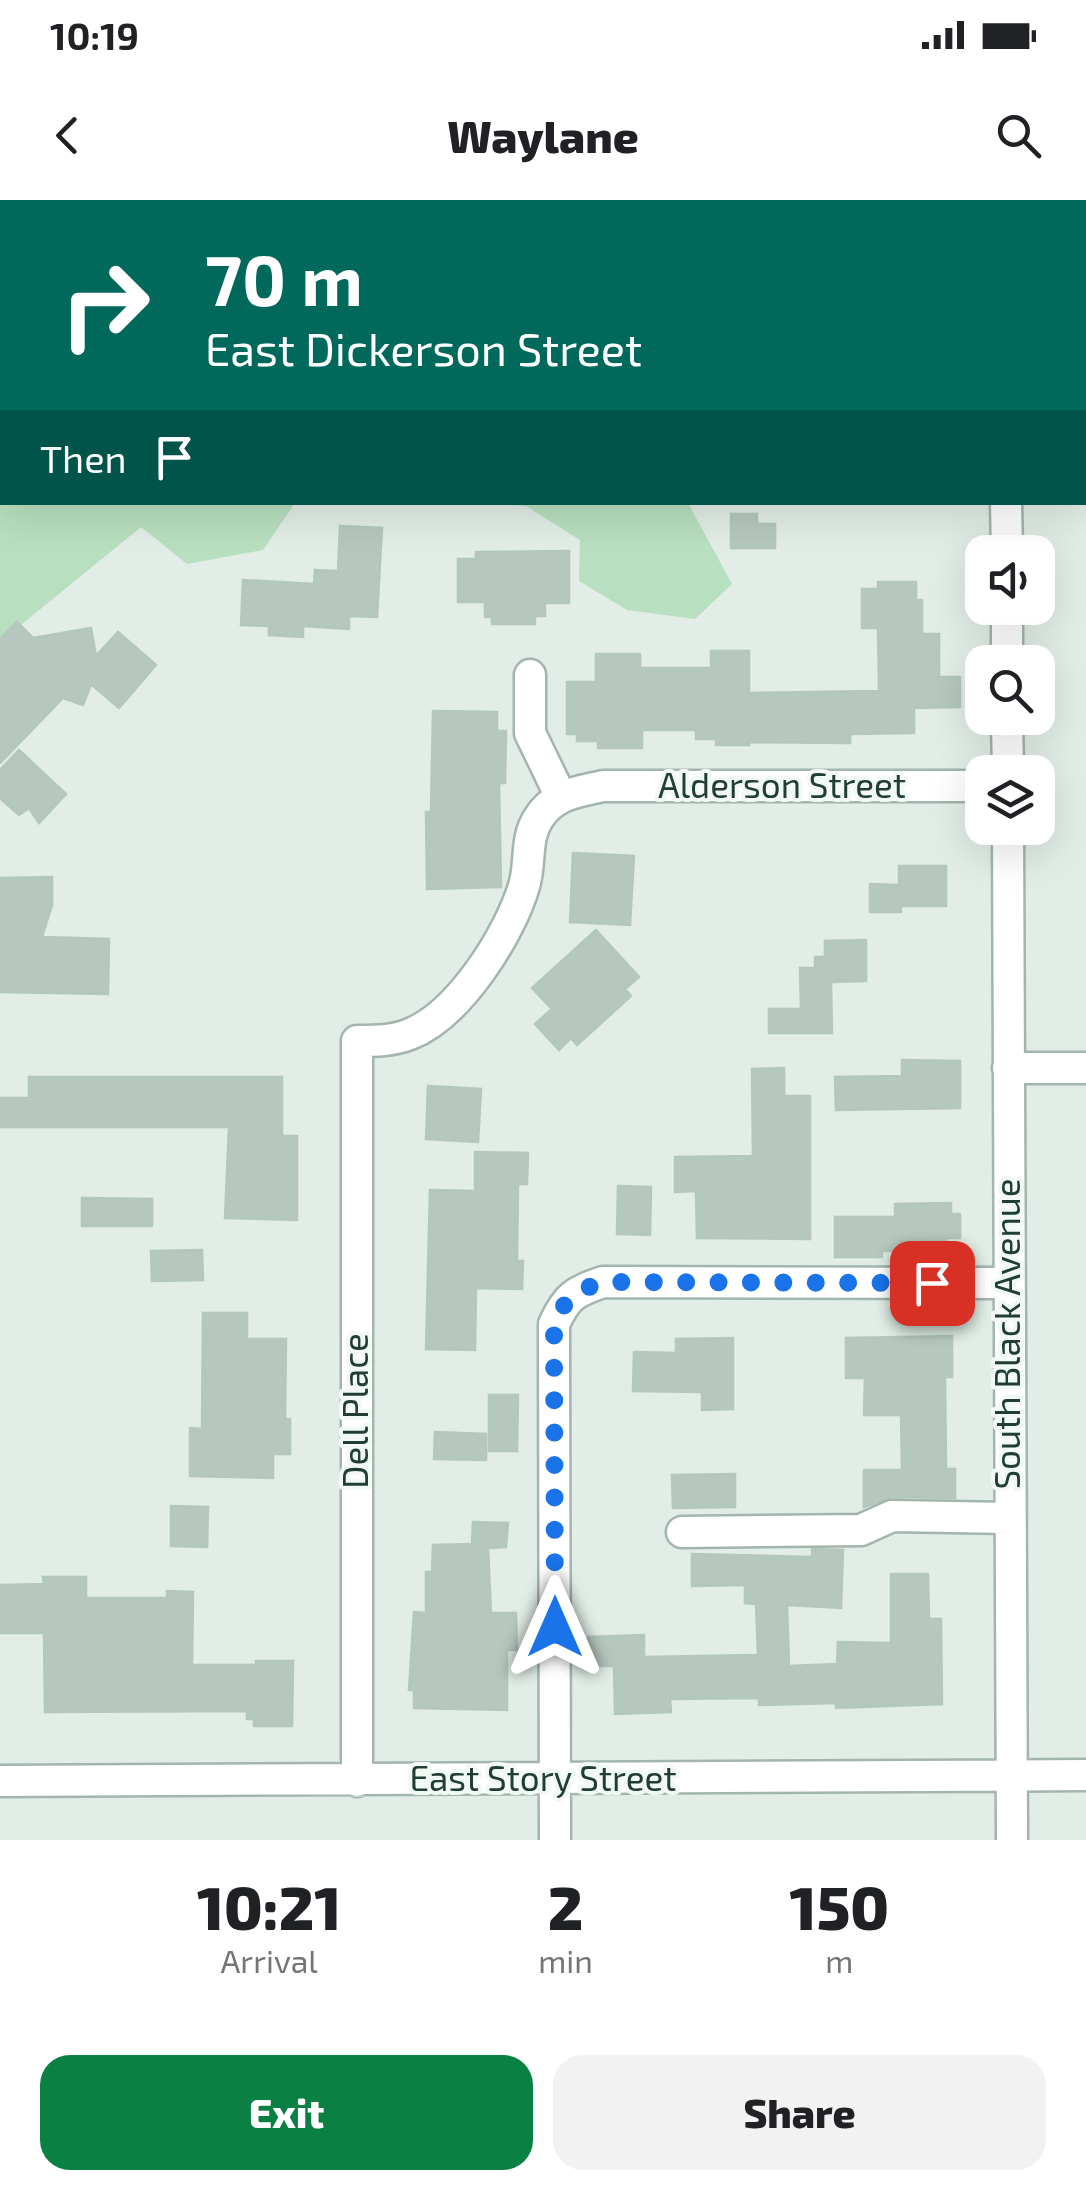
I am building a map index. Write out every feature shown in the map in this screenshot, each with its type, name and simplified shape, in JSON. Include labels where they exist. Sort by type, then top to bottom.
[{"type":"street","points":[[1006,505],[1006,535]]},
{"type":"street","points":[[530,675],[530,734],[571,793]]},
{"type":"street","name":"Alderson Street","points":[[571,793],[603,786],[965,786]]},
{"type":"street","name":"Dell Place","points":[[357,1780],[358,1041],[384,1041],[412,1034],[434,1020],[470,983],[517,910],[537,820],[571,793]]},
{"type":"street","name":"South Black Avenue","points":[[1008,845],[1012,1840]]},
{"type":"street","points":[[1008,1068],[1086,1068]]},
{"type":"street","points":[[555,1840],[554,1324],[564,1301],[603,1282],[1008,1283]]},
{"type":"street","points":[[682,1532],[860,1530],[892,1516],[1009,1518]]},
{"type":"street","name":"East Story Street","points":[[0,1780],[1086,1775]]},
{"type":"green space","points":[[0,505],[294,505],[263,550],[187,564],[141,527],[0,642]]},
{"type":"green space","points":[[512,505],[689,505],[732,584],[695,619],[627,610],[579,581],[580,540],[526,506]]},
{"type":"building","points":[[731,514],[757,514],[757,524],[775,524],[775,548],[731,548]]},
{"type":"building","points":[[340,526],[382,528],[377,617],[349,616],[349,629],[303,626],[303,637],[269,635],[269,626],[241,625],[243,580],[314,584],[315,570],[338,571]]},
{"type":"building","points":[[569,551],[569,603],[545,603],[545,616],[535,616],[535,624],[492,624],[492,617],[485,617],[485,602],[458,602],[458,559],[476,559],[476,552]]},
{"type":"building","points":[[878,582],[916,582],[916,600],[922,600],[922,634],[939,634],[939,677],[960,677],[960,707],[914,708],[914,733],[850,734],[850,743],[716,745],[716,739],[696,739],[696,730],[642,730],[642,748],[598,748],[598,741],[577,741],[577,734],[567,734],[567,682],[596,682],[596,654],[640,654],[640,668],[711,668],[711,651],[749,651],[749,693],[879,691],[878,628],[862,628],[862,589],[878,589]]},
{"type":"building","points":[[17,622],[33,638],[91,628],[96,656],[118,632],[156,665],[119,708],[91,684],[83,705],[63,698],[0,763],[0,639]]},
{"type":"building","points":[[433,711],[497,712],[497,731],[506,731],[505,783],[499,783],[501,887],[427,889],[426,812],[431,812]]},
{"type":"building","points":[[19,750],[66,794],[39,823],[29,808],[19,815],[0,798],[0,770]]},
{"type":"building","points":[[573,853],[634,856],[630,925],[570,922]]},
{"type":"building","points":[[899,866],[946,866],[946,906],[901,906],[901,912],[870,912],[870,884],[899,885]]},
{"type":"building","points":[[52,877],[52,905],[42,937],[109,939],[108,994],[0,992],[0,878]]},
{"type":"building","points":[[596,930],[639,977],[625,989],[631,996],[577,1045],[571,1038],[559,1050],[535,1024],[552,1009],[532,988]]},
{"type":"building","points":[[866,940],[866,981],[831,982],[832,1033],[769,1033],[769,1009],[801,1009],[800,968],[815,968],[815,957],[825,957],[825,941]]},
{"type":"building","points":[[902,1060],[960,1061],[960,1108],[836,1110],[835,1077],[902,1076]]},
{"type":"building","points":[[784,1068],[784,1096],[810,1096],[810,1239],[697,1238],[696,1191],[675,1192],[675,1157],[753,1156],[752,1069]]},
{"type":"building","points":[[29,1077],[282,1077],[282,1136],[297,1136],[297,1220],[225,1218],[229,1127],[0,1127],[0,1098],[29,1098]]},
{"type":"building","points":[[428,1086],[481,1089],[478,1142],[426,1139]]},
{"type":"building","points":[[475,1152],[528,1153],[527,1184],[518,1184],[517,1261],[523,1261],[522,1289],[476,1288],[475,1350],[426,1349],[430,1190],[475,1191]]},
{"type":"building","points":[[618,1186],[651,1187],[650,1235],[617,1234]]},
{"type":"building","points":[[82,1198],[152,1199],[152,1226],[82,1226]]},
{"type":"building","points":[[951,1203],[951,1214],[960,1214],[960,1238],[946,1238],[946,1250],[882,1251],[882,1257],[835,1257],[835,1217],[895,1217],[895,1204]]},
{"type":"building","points":[[202,1250],[203,1280],[152,1281],[151,1251]]},
{"type":"building","points":[[203,1313],[247,1313],[247,1339],[286,1339],[285,1419],[290,1419],[290,1454],[273,1454],[273,1478],[190,1476],[190,1428],[202,1429]]},
{"type":"building","points":[[952,1336],[952,1377],[945,1377],[946,1469],[955,1469],[955,1498],[892,1497],[864,1507],[864,1470],[902,1470],[901,1415],[864,1415],[865,1378],[846,1378],[846,1338]]},
{"type":"building","points":[[733,1338],[733,1409],[702,1410],[702,1392],[633,1391],[634,1352],[676,1353],[676,1339]]},
{"type":"building","points":[[489,1395],[518,1395],[517,1451],[489,1451]]},
{"type":"building","points":[[435,1432],[486,1434],[486,1460],[434,1459]]},
{"type":"building","points":[[735,1474],[735,1507],[673,1508],[672,1475]]},
{"type":"building","points":[[171,1506],[208,1507],[207,1547],[171,1546]]},
{"type":"building","points":[[473,1522],[508,1523],[506,1547],[488,1548],[491,1613],[516,1613],[517,1650],[507,1650],[507,1710],[414,1708],[414,1690],[409,1690],[414,1612],[426,1613],[426,1572],[432,1572],[433,1545],[472,1544]]},
{"type":"building","points":[[812,1549],[843,1550],[841,1608],[787,1605],[789,1666],[837,1664],[838,1642],[891,1643],[891,1574],[928,1574],[929,1619],[941,1619],[942,1704],[836,1708],[836,1703],[759,1705],[759,1698],[670,1699],[671,1712],[615,1714],[614,1666],[588,1666],[588,1637],[644,1635],[644,1657],[758,1655],[756,1604],[745,1603],[745,1585],[692,1586],[692,1554],[812,1557]]},
{"type":"building","points":[[43,1577],[86,1577],[86,1598],[167,1598],[167,1591],[193,1592],[192,1665],[293,1661],[292,1726],[254,1726],[254,1719],[247,1719],[247,1711],[45,1712],[44,1633],[0,1633],[0,1585],[44,1584]]},
{"type":"route","points":[[555,1627],[554,1324],[564,1301],[603,1282],[932,1283]]}]
